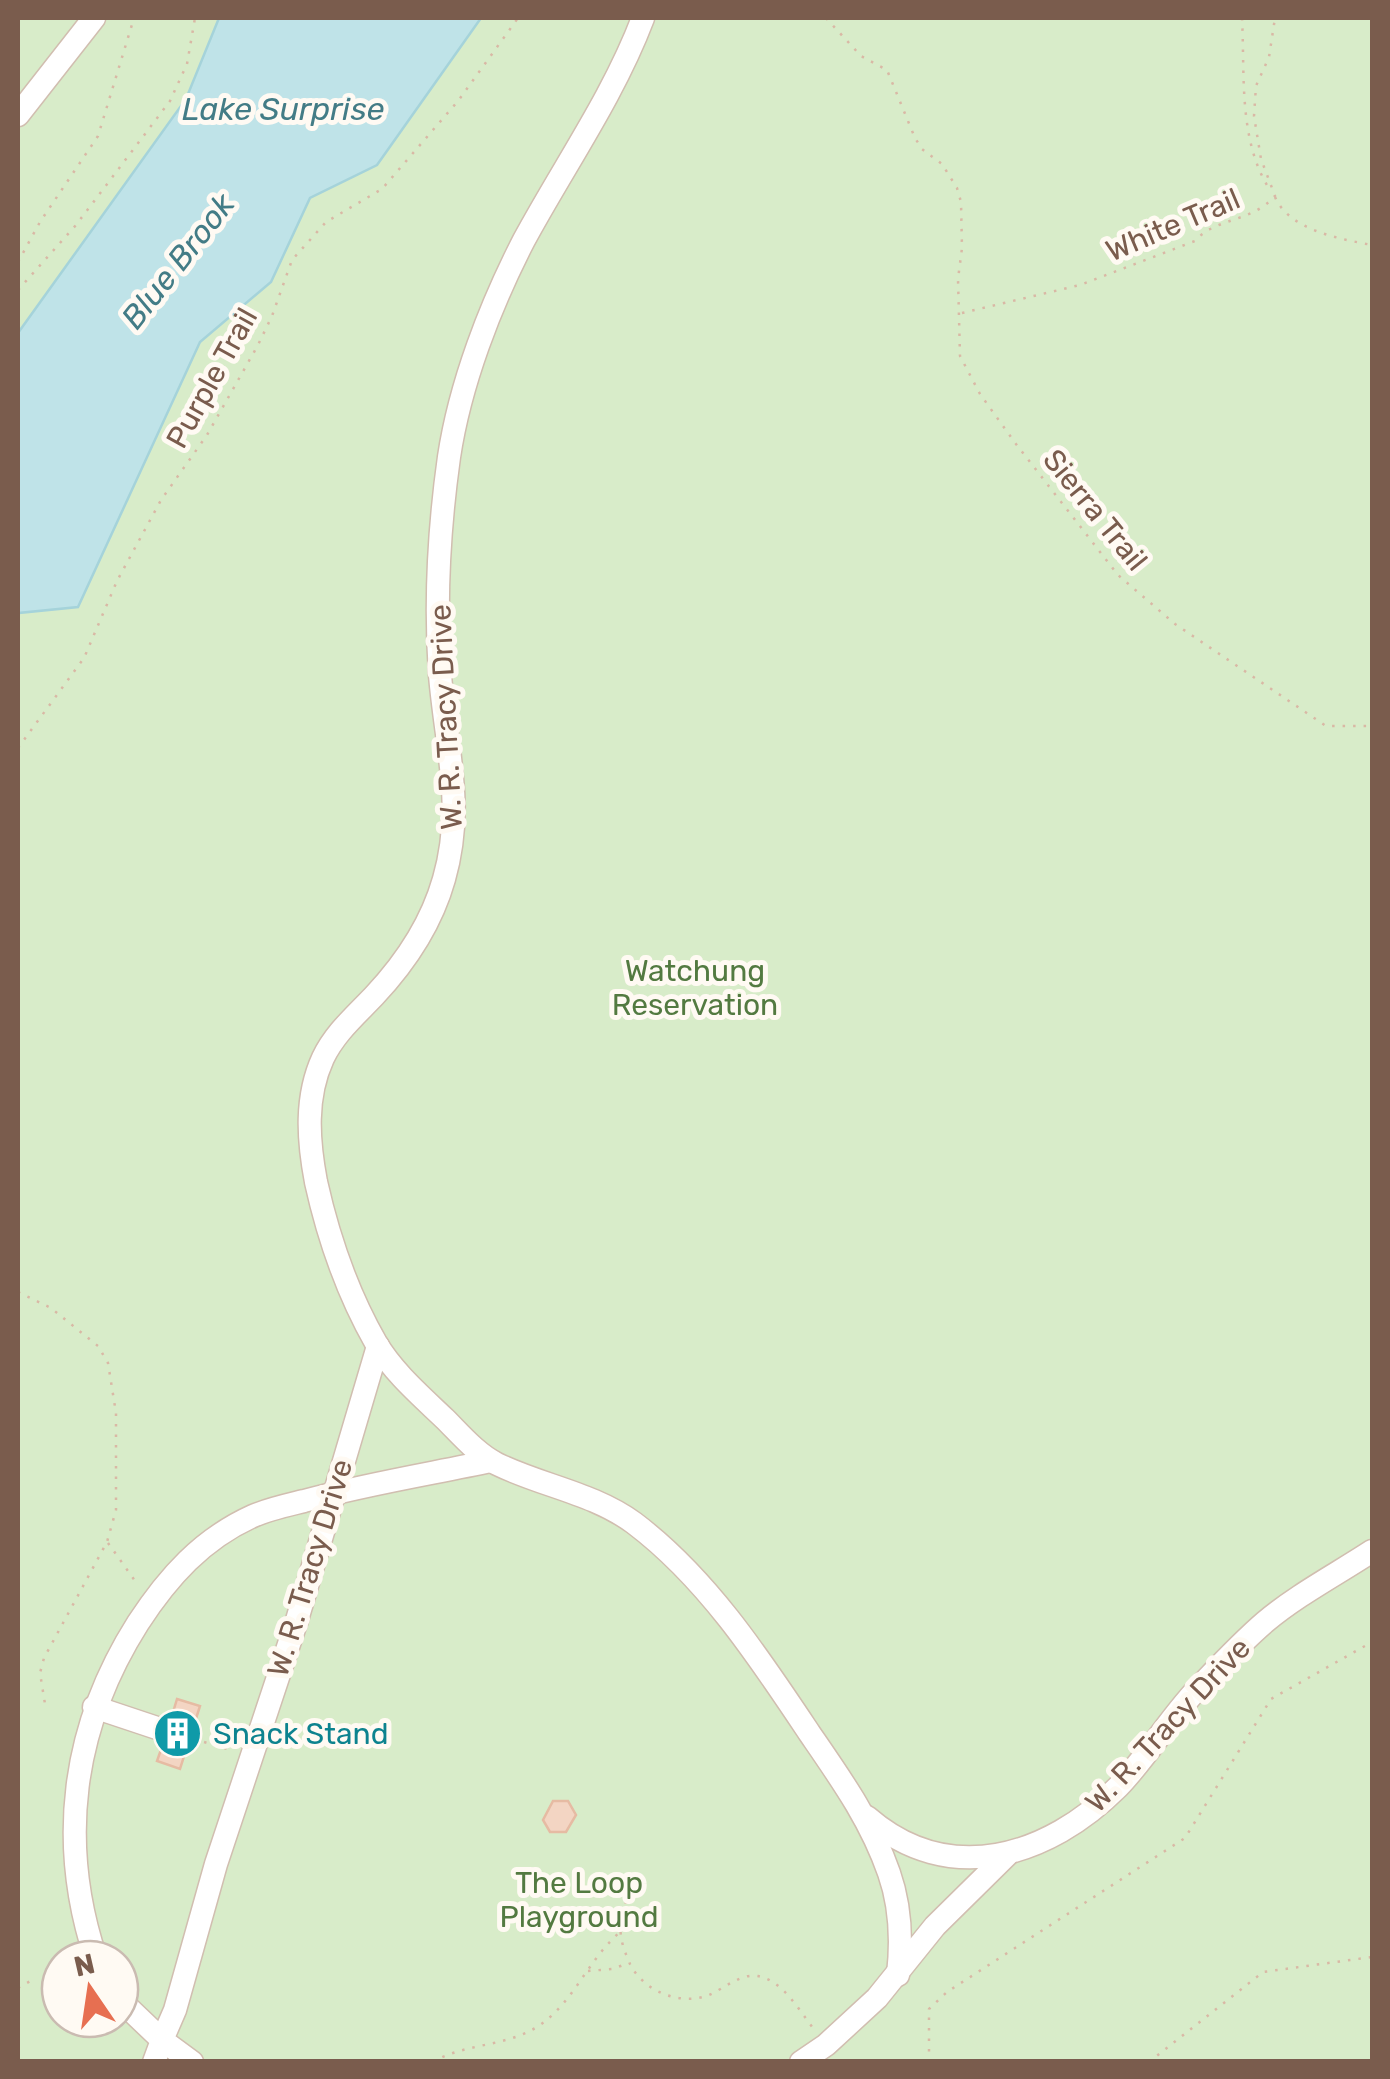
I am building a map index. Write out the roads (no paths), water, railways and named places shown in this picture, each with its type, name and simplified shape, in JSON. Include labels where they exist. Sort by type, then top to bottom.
[{"type":"street","points":[[18,115],[94,18]]},
{"type":"street","name":"W. R. Tracy Drive","points":[[643,18],[626,61],[515,261],[491,314],[465,389],[450,450],[441,531],[439,642],[456,818],[444,881],[428,921],[404,961],[340,1030],[324,1056],[310,1101],[312,1155],[324,1214],[345,1277],[378,1346],[414,1391],[491,1461],[611,1508],[634,1524],[699,1584],[774,1681],[865,1814],[888,1868],[899,1910],[898,1975]]},
{"type":"street","name":"W. R. Tracy Drive","points":[[158,2051],[175,2010],[216,1864],[298,1620],[378,1346]]},
{"type":"street","points":[[89,1939],[81,1914],[74,1814],[94,1707],[122,1649],[181,1565],[212,1538],[256,1514],[332,1493],[491,1461]]},
{"type":"street","name":"W. R. Tracy Drive","points":[[865,1814],[884,1832],[958,1857],[1007,1855],[1057,1834],[1092,1810],[1143,1758],[1200,1685],[1266,1621],[1372,1551]]},
{"type":"street","points":[[94,1707],[160,1729]]},
{"type":"street","name":"W. R. Tracy Drive","points":[[800,2062],[826,2045],[898,1975],[936,1926],[1007,1855]]},
{"type":"street","points":[[140,2027],[158,2051],[192,2062]]},
{"type":"water","name":"Lake Surprise","points":[[219,18],[481,18],[377,165],[310,198],[271,282],[200,342],[78,607],[18,613],[18,333],[186,99]]},
{"type":"place","name":"Snack Stand","points":[[178,1734]]},
{"type":"water label","name":"Blue Brook","points":[[178,261]]},
{"type":"park label","name":"Watchung Reservation","points":[[695,988]]},
{"type":"park label","name":"The Loop Playground","points":[[579,1900]]}]
